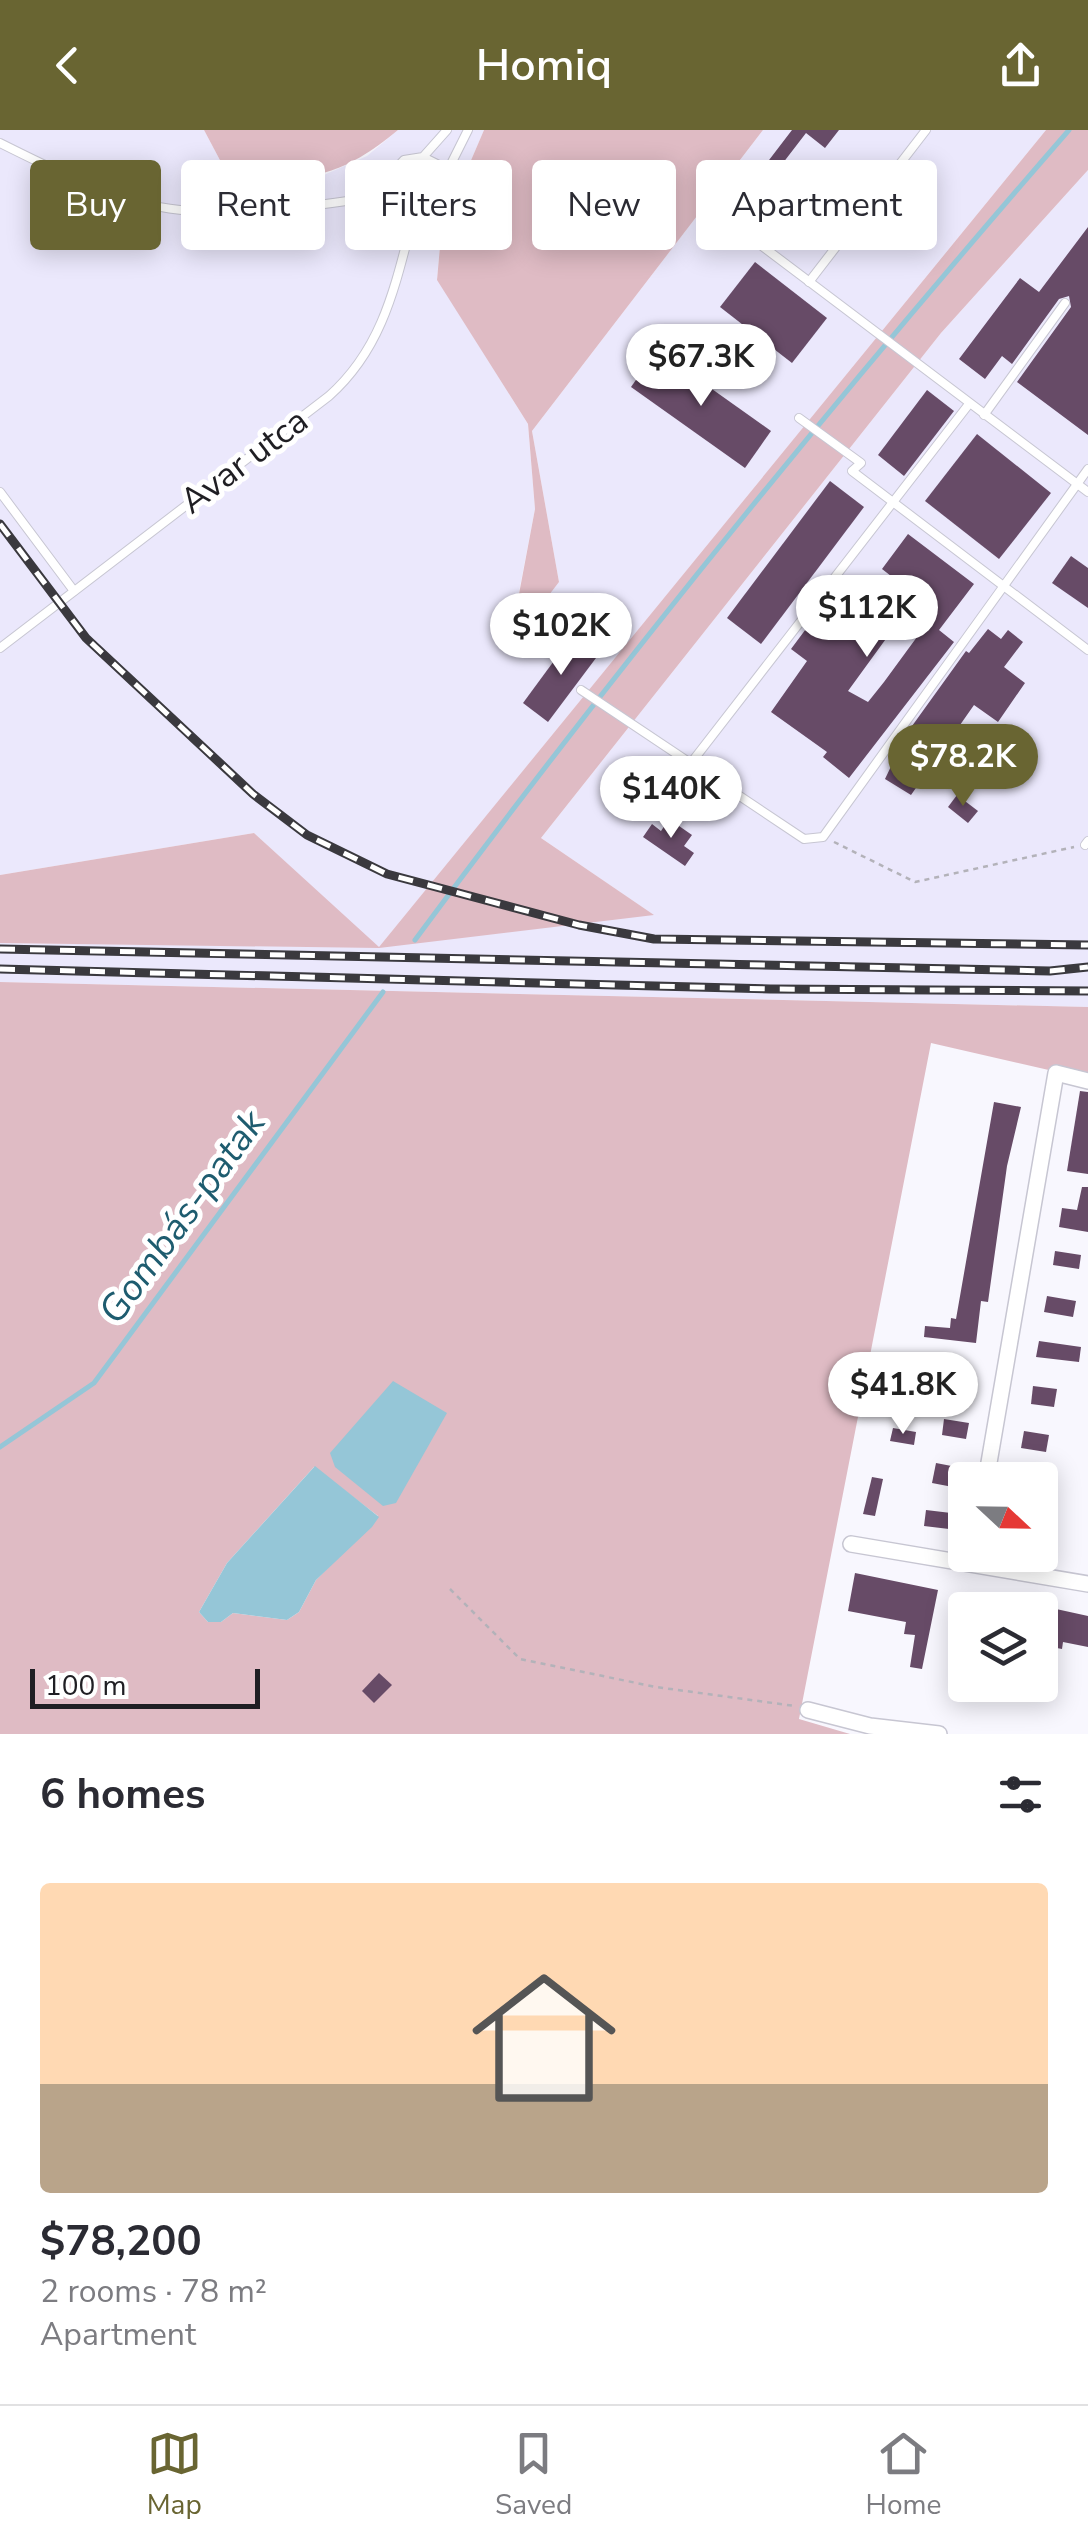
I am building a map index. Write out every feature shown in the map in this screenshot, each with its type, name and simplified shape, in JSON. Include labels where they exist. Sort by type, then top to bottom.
[{"type":"street","points":[[989,1462],[1056,1073],[1088,1080]]},
{"type":"street","points":[[851,1544],[948,1557]]},
{"type":"street","points":[[1030,1572],[1088,1584]]},
{"type":"street","points":[[808,1710],[870,1726],[938,1734]]},
{"type":"lane","points":[[414,160],[423,157],[447,130]]},
{"type":"lane","points":[[453,160],[468,130]]},
{"type":"lane","points":[[809,282],[926,130]]},
{"type":"lane","points":[[0,142],[70,178],[146,204],[181,206]]},
{"type":"lane","points":[[423,157],[427,160]]},
{"type":"lane","name":"Avar utca","points":[[0,648],[353,373],[387,315],[404,250]]},
{"type":"lane","points":[[767,250],[1088,492]]},
{"type":"lane","points":[[984,415],[1065,302]]},
{"type":"lane","points":[[690,763],[969,404]]},
{"type":"lane","points":[[799,418],[861,463],[852,471],[892,504],[1088,650]]},
{"type":"lane","points":[[581,690],[804,839],[823,836],[1088,469]]},
{"type":"lane","points":[[0,492],[74,592]]},
{"type":"path","points":[[823,836],[916,882],[1086,843]]},
{"type":"path","points":[[450,1589],[520,1659],[656,1688],[756,1698],[808,1710]]},
{"type":"shaded area","points":[[0,130],[204,130],[220,160],[181,160],[181,250],[325,250],[325,174],[345,166],[345,250],[440,250],[437,279],[528,424],[535,509],[509,644],[559,582],[532,431],[671,250],[676,250],[676,243],[696,217],[696,250],[937,250],[937,160],[740,160],[763,130],[1046,130],[380,946],[652,914],[541,838],[941,333],[1088,170],[1088,1007],[0,982],[0,943],[377,947],[254,833],[0,875]]},
{"type":"shaded area","points":[[204,130],[398,130],[356,159],[345,160],[345,164],[325,172],[325,160],[220,160]]},
{"type":"shaded area","points":[[398,130],[484,130],[471,160],[358,160]]},
{"type":"shaded area","points":[[484,130],[763,130],[740,160],[696,160],[696,217],[676,243],[676,160],[532,160],[532,250],[671,250],[532,431],[559,582],[509,647],[535,509],[528,424],[437,280],[440,250],[512,250],[512,160],[471,160]]},
{"type":"shaded area","points":[[1046,130],[1088,130],[1088,170],[941,333],[541,838],[654,915],[379,948],[0,943],[0,875],[254,833],[379,947]]},
{"type":"shaded area","points":[[0,982],[1088,1007],[1088,1079],[931,1043],[799,1719],[850,1734],[0,1734]],"holes":[[[314,1467],[378,1516],[316,1580],[299,1612],[287,1620],[233,1613],[221,1622],[208,1622],[199,1612],[227,1563]]]},
{"type":"water","points":[[393,1381],[447,1413],[396,1503],[383,1506],[335,1467],[330,1453]]},
{"type":"water","points":[[315,1466],[379,1517],[316,1580],[299,1612],[287,1620],[233,1613],[221,1622],[208,1622],[199,1612],[227,1563]]},
{"type":"building","points":[[792,130],[839,130],[825,148],[806,133],[785,160],[769,160]]},
{"type":"building","points":[[1088,227],[1088,435],[1017,382],[1071,307],[1069,296],[1059,299],[1012,364],[1002,356],[985,379],[959,359],[1020,278],[1039,292]]},
{"type":"building","points":[[755,262],[827,318],[792,363],[720,307]]},
{"type":"building","points":[[657,350],[771,431],[745,468],[631,387]]},
{"type":"building","points":[[927,390],[954,411],[904,476],[878,455]]},
{"type":"building","points":[[977,434],[1051,493],[999,559],[925,501]]},
{"type":"building","points":[[830,481],[864,507],[761,644],[727,618]]},
{"type":"building","points":[[908,534],[974,584],[939,630],[954,642],[849,778],[823,757],[827,752],[771,712],[807,661],[791,649],[835,590],[854,604],[858,597],[896,625],[848,691],[868,702],[884,682],[936,611],[882,569]]},
{"type":"building","points":[[1071,556],[1088,568],[1088,608],[1052,583]]},
{"type":"building","points":[[988,629],[1001,639],[1008,630],[1023,642],[1004,667],[1025,683],[998,722],[974,705],[911,795],[885,779],[907,733],[966,651],[969,653]]},
{"type":"building","points":[[573,635],[599,654],[548,722],[523,703]]},
{"type":"building","points":[[957,795],[978,811],[968,823],[948,807]]},
{"type":"building","points":[[669,819],[692,835],[684,846],[694,853],[685,866],[643,837],[652,824],[661,831]]},
{"type":"building","points":[[1080,1091],[1088,1092],[1088,1174],[1067,1171]]},
{"type":"building","points":[[994,1102],[1021,1107],[1007,1166],[988,1302],[981,1301],[976,1343],[924,1337],[925,1326],[950,1328],[951,1318],[956,1319]]},
{"type":"building","points":[[1082,1187],[1088,1187],[1088,1232],[1059,1227],[1062,1208],[1077,1210]]},
{"type":"building","points":[[1055,1251],[1081,1255],[1079,1269],[1053,1265]]},
{"type":"building","points":[[1047,1296],[1076,1301],[1073,1317],[1044,1312]]},
{"type":"building","points":[[1039,1341],[1081,1347],[1079,1362],[1036,1357]]},
{"type":"building","points":[[951,1373],[975,1376],[972,1393],[948,1389]]},
{"type":"building","points":[[1033,1386],[1057,1389],[1054,1407],[1031,1404]]},
{"type":"building","points":[[944,1419],[969,1423],[966,1439],[942,1435]]},
{"type":"building","points":[[893,1428],[916,1432],[914,1445],[890,1441]]},
{"type":"building","points":[[1024,1431],[1049,1435],[1046,1452],[1021,1448]]},
{"type":"building","points":[[936,1463],[948,1465],[948,1486],[932,1483]]},
{"type":"building","points":[[872,1477],[883,1479],[875,1516],[863,1514]]},
{"type":"building","points":[[926,1510],[948,1513],[948,1529],[924,1526]]},
{"type":"building","points":[[855,1573],[938,1590],[922,1669],[910,1667],[915,1635],[904,1634],[906,1622],[848,1611]]},
{"type":"building","points":[[1058,1609],[1088,1616],[1088,1647],[1063,1642],[1062,1649],[1058,1648]]},
{"type":"building","points":[[379,1673],[392,1685],[374,1703],[362,1691]]},
{"type":"waterway","name":"Gombás-patak","points":[[415,940],[734,529],[1069,130]]},
{"type":"waterway","name":"Gombás-patak","points":[[0,1447],[94,1383],[383,992]]},
{"type":"railway","points":[[0,524],[86,638],[253,794],[307,835],[387,874],[579,925],[654,939],[1088,945]]},
{"type":"railway","points":[[0,949],[1050,971],[1088,967]]},
{"type":"railway","points":[[0,969],[770,989],[1088,991]]}]
